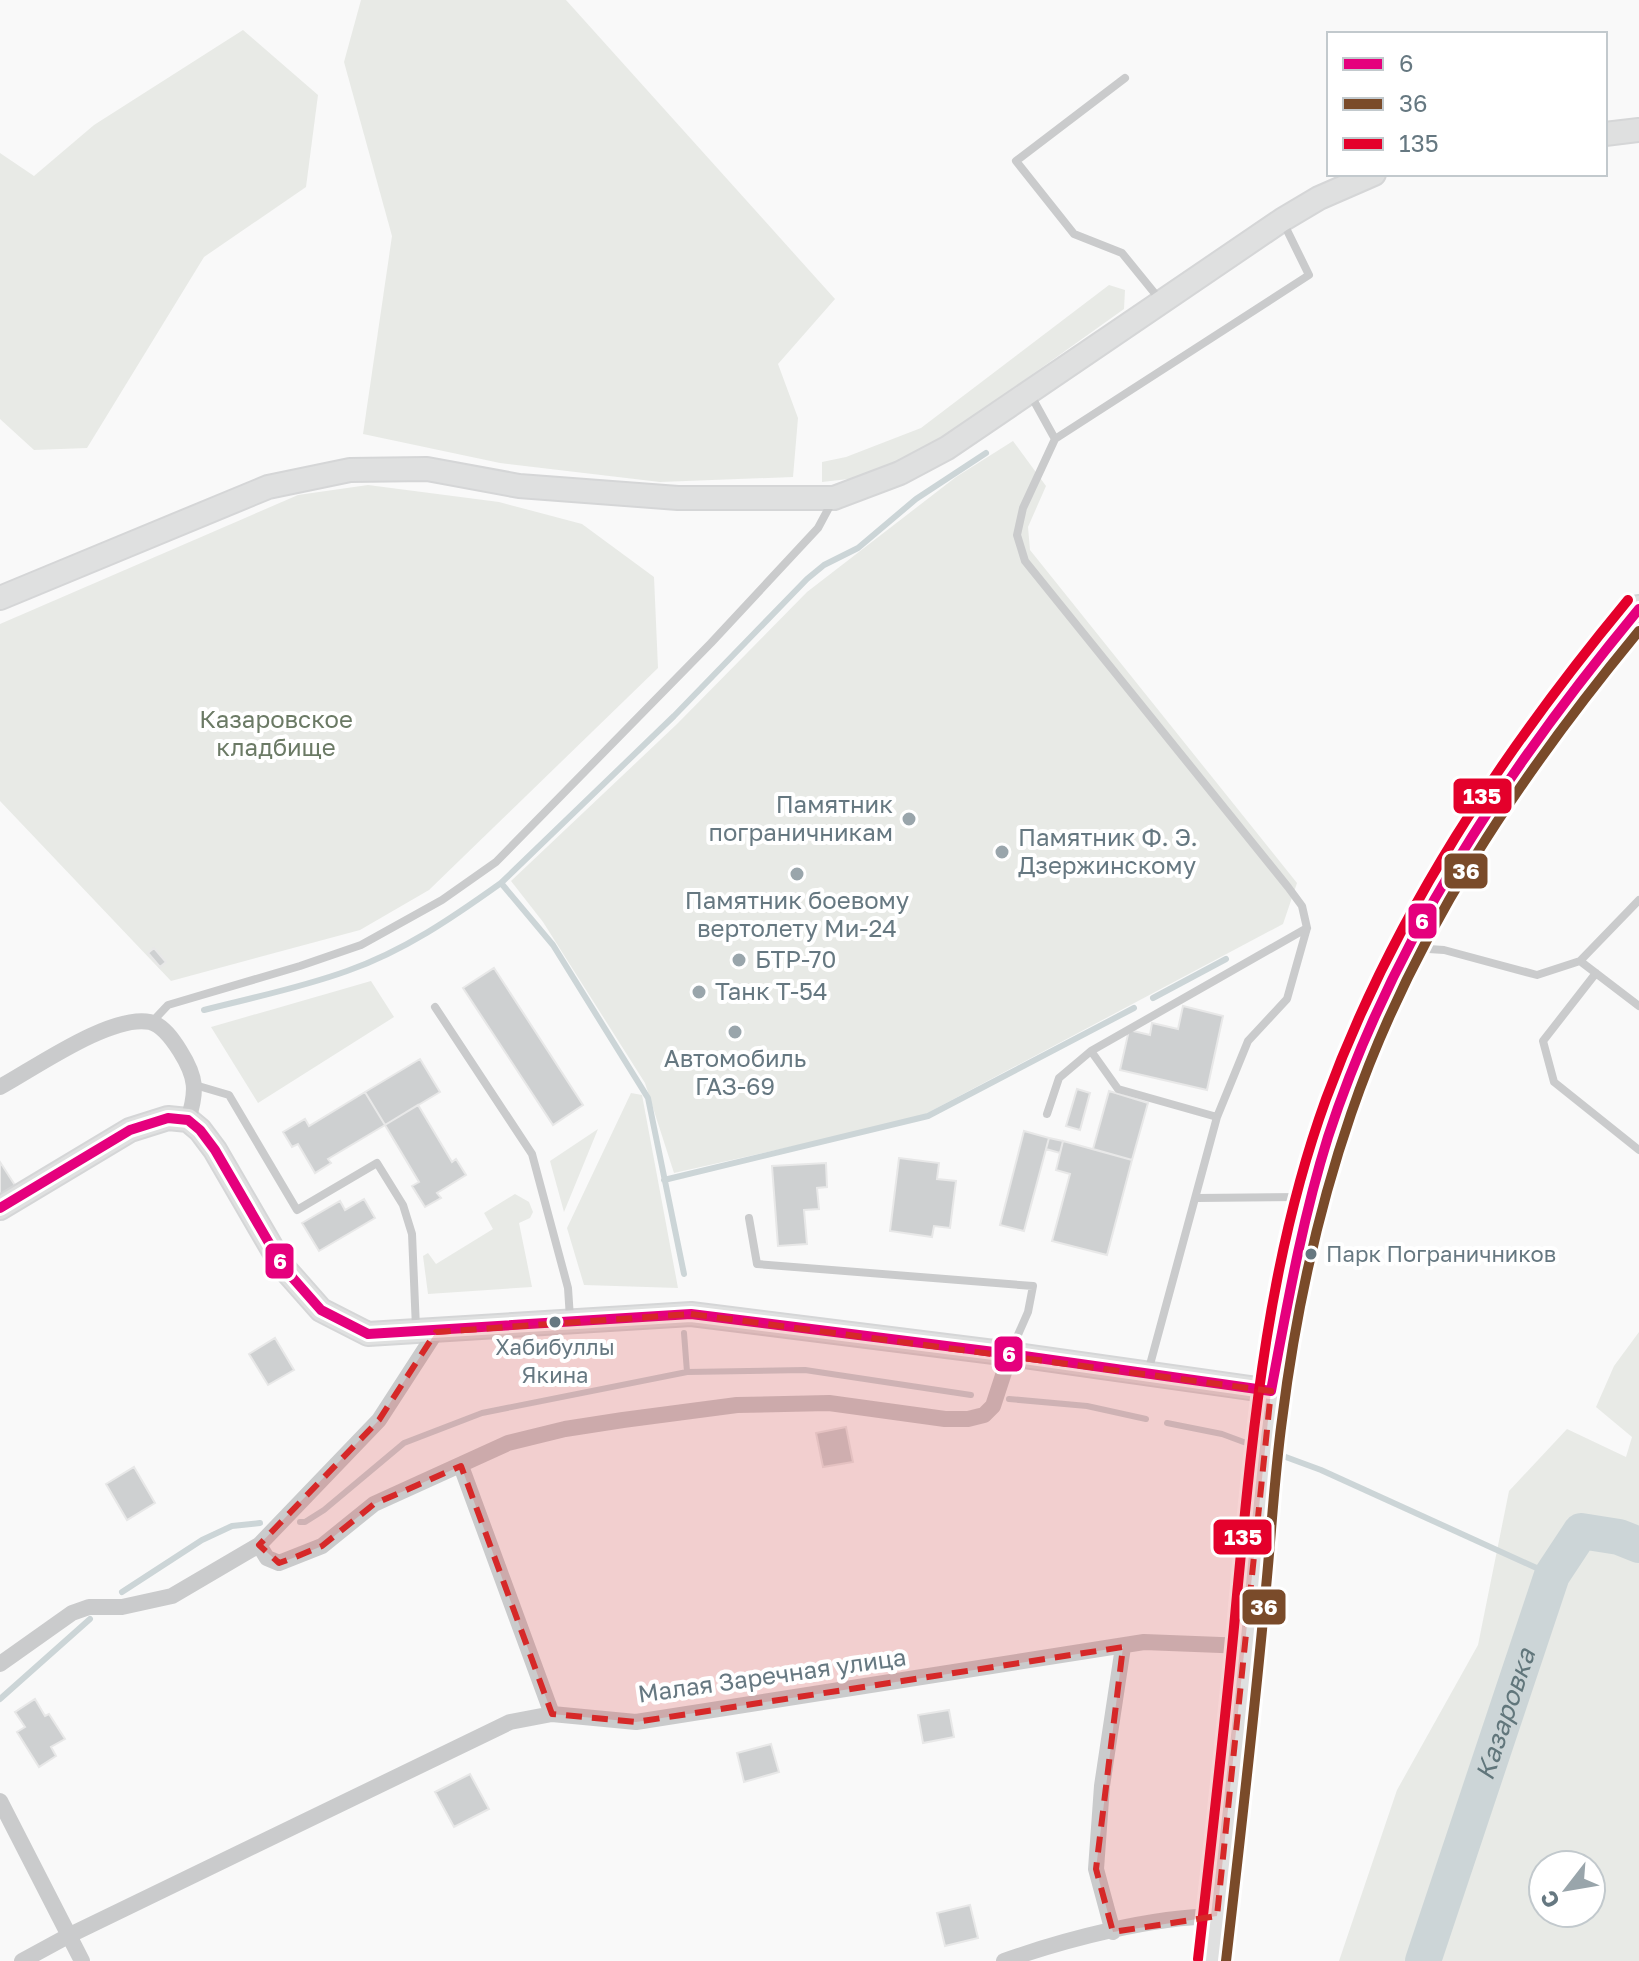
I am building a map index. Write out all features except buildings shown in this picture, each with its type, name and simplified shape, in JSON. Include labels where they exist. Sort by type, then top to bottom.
[{"type":"main road","points":[[1212,1961],[1271,1391],[1289,1291],[1311,1197],[1340,1104],[1408,948],[1452,869],[1553,716],[1639,609]]},
{"type":"street","points":[[1607,134],[1639,130]]},
{"type":"street","points":[[0,598],[268,487],[350,470],[427,469],[519,486],[678,498],[834,498],[900,473],[947,448],[1282,220],[1319,198],[1369,176]]},
{"type":"street","points":[[0,1087],[99,1031],[131,1022],[151,1022],[172,1039],[189,1065],[195,1097],[188,1120]]},
{"type":"street","points":[[0,1208],[130,1130],[168,1118],[188,1120],[215,1150],[283,1267],[321,1310],[368,1334],[691,1314],[1271,1391]]},
{"type":"street","points":[[0,1664],[72,1613],[89,1607],[122,1607],[172,1596],[259,1545],[379,1420],[426,1332]]},
{"type":"street","points":[[259,1545],[267,1558],[279,1563],[293,1558],[322,1546],[374,1504],[423,1480],[508,1443],[565,1429],[737,1405],[829,1403],[945,1419],[984,1415],[993,1406],[1010,1354]]},
{"type":"street","points":[[461,1466],[552,1714]]},
{"type":"street","name":"Малая Заречная улица","points":[[22,1961],[510,1722],[552,1714],[636,1722],[1144,1642],[1246,1646]]},
{"type":"street","points":[[1113,1932],[1096,1869],[1102,1786],[1123,1647]]},
{"type":"street","points":[[0,1801],[82,1961]]},
{"type":"street","points":[[1004,1961],[1113,1932],[1189,1916],[1217,1916]]},
{"type":"lane","points":[[1125,78],[1016,161],[1074,234],[1122,253],[1162,302]]},
{"type":"lane","points":[[1147,1375],[1217,1117],[1248,1041],[1287,999],[1307,928],[1302,906],[1288,887],[1025,561],[1017,535],[1023,508],[1055,439],[1309,275],[1282,220]]},
{"type":"lane","points":[[1029,392],[1055,439]]},
{"type":"lane","points":[[151,1022],[168,1005],[361,945],[442,900],[496,862],[711,643],[818,528],[834,498]]},
{"type":"lane","points":[[1408,948],[1444,950],[1537,975],[1580,961],[1639,900]]},
{"type":"lane","points":[[1047,1114],[1059,1078],[1091,1051],[1307,928]]},
{"type":"lane","points":[[1580,961],[1639,1006]]},
{"type":"lane","points":[[1596,973],[1543,1041],[1554,1082],[1639,1150]]},
{"type":"lane","points":[[435,1007],[532,1154],[568,1288],[570,1323]]},
{"type":"lane","points":[[1091,1051],[1118,1089],[1217,1117]]},
{"type":"lane","points":[[195,1085],[229,1095],[297,1210],[377,1163],[403,1205],[412,1234],[426,1332]]},
{"type":"lane","points":[[1197,1198],[1311,1197]]},
{"type":"lane","points":[[749,1218],[757,1264],[1033,1286],[1028,1312],[1010,1354]]},
{"type":"highlighted area","points":[[691,1314],[1271,1391],[1217,1916],[1113,1932],[1096,1869],[1123,1647],[636,1722],[552,1714],[461,1466],[374,1504],[322,1546],[293,1558],[279,1563],[259,1545],[379,1420],[436,1332]]},
{"type":"green space","points":[[361,0],[566,0],[835,299],[778,364],[798,418],[793,477],[660,482],[500,463],[363,434],[392,236],[344,62]]},
{"type":"green space","points":[[243,30],[318,95],[306,187],[204,257],[87,448],[34,450],[0,419],[0,153],[34,176],[94,125]]},
{"type":"green space","points":[[1109,285],[1125,290],[1124,309],[929,448],[866,477],[822,482],[822,462],[846,457],[921,428]]},
{"type":"green space","points":[[1013,441],[1046,486],[1028,527],[1030,550],[1297,883],[1283,924],[918,1118],[674,1173],[645,1083],[543,922],[511,881],[677,724],[807,592],[956,477]]},
{"type":"green space","name":"Казаровское кладбище","points":[[368,485],[499,502],[582,524],[654,577],[658,668],[429,890],[360,930],[171,981],[0,801],[0,624],[298,495]]},
{"type":"green space","points":[[371,981],[394,1017],[258,1103],[211,1027]]},
{"type":"green space","points":[[631,1093],[642,1095],[678,1288],[584,1285],[567,1228]]},
{"type":"green space","points":[[598,1129],[564,1212],[550,1161]]},
{"type":"green space","points":[[515,1194],[529,1202],[533,1212],[530,1218],[519,1223],[532,1287],[428,1294],[423,1256],[428,1253],[436,1264],[493,1229],[484,1213]]},
{"type":"green space","points":[[1639,1332],[1639,1961],[1339,1961],[1397,1790],[1478,1645],[1509,1491],[1567,1429],[1626,1457],[1632,1437],[1596,1407],[1614,1366]]},
{"type":"waterway","points":[[684,1274],[648,1098],[553,945],[501,883],[674,716],[807,579],[824,565],[858,548],[916,499],[986,453]]},
{"type":"waterway","points":[[204,1010],[311,983],[368,963],[427,933],[501,883]]},
{"type":"waterway","points":[[1153,998],[1226,959]]},
{"type":"waterway","points":[[664,1180],[928,1116],[1134,1008]]},
{"type":"waterway","points":[[684,1333],[687,1372]]},
{"type":"waterway","points":[[300,1522],[324,1510],[404,1443],[482,1413],[687,1372],[805,1370],[971,1395]]},
{"type":"waterway","points":[[1009,1399],[1087,1406],[1146,1419]]},
{"type":"waterway","points":[[1167,1423],[1222,1434],[1249,1444]]},
{"type":"waterway","points":[[1283,1456],[1321,1470],[1552,1575]]},
{"type":"waterway","points":[[122,1592],[202,1540],[232,1526],[260,1523]]},
{"type":"waterway","name":"Казаровка","points":[[1423,1961],[1552,1575],[1581,1531],[1619,1537],[1639,1545]]},
{"type":"waterway","points":[[0,1699],[90,1619]]},
{"type":"transit line","name":"135","points":[[1198,1959],[1257,1406],[1277,1282],[1306,1159],[1353,1031],[1418,900],[1495,775],[1628,600]]},
{"type":"transit line","name":"6","points":[[0,1208],[130,1130],[168,1118],[188,1120],[215,1150],[283,1267],[321,1310],[368,1334],[691,1314],[1271,1391],[1296,1263],[1319,1168],[1354,1065],[1385,994],[1420,925],[1500,794],[1544,731],[1639,609]]},
{"type":"transit line","name":"36","points":[[1226,1961],[1287,1381],[1309,1265],[1339,1151],[1376,1048],[1405,983],[1473,859],[1552,742],[1639,631]]},
{"type":"place","name":"Памятник пограничникам","points":[[909,819]]},
{"type":"place","name":"Памятник Ф. Э. Дзержинскому","points":[[1002,852]]},
{"type":"place","name":"Памятник боевому вертолету Ми-24","points":[[797,874]]},
{"type":"place","name":"БТР-70","points":[[739,960]]},
{"type":"place","name":"Танк Т-54","points":[[699,992]]},
{"type":"place","name":"Автомобиль ГАЗ-69","points":[[735,1032]]},
{"type":"place","name":"Парк Пограничников","points":[[1311,1254]]},
{"type":"place","name":"Хабибуллы Якина","points":[[555,1322]]}]
